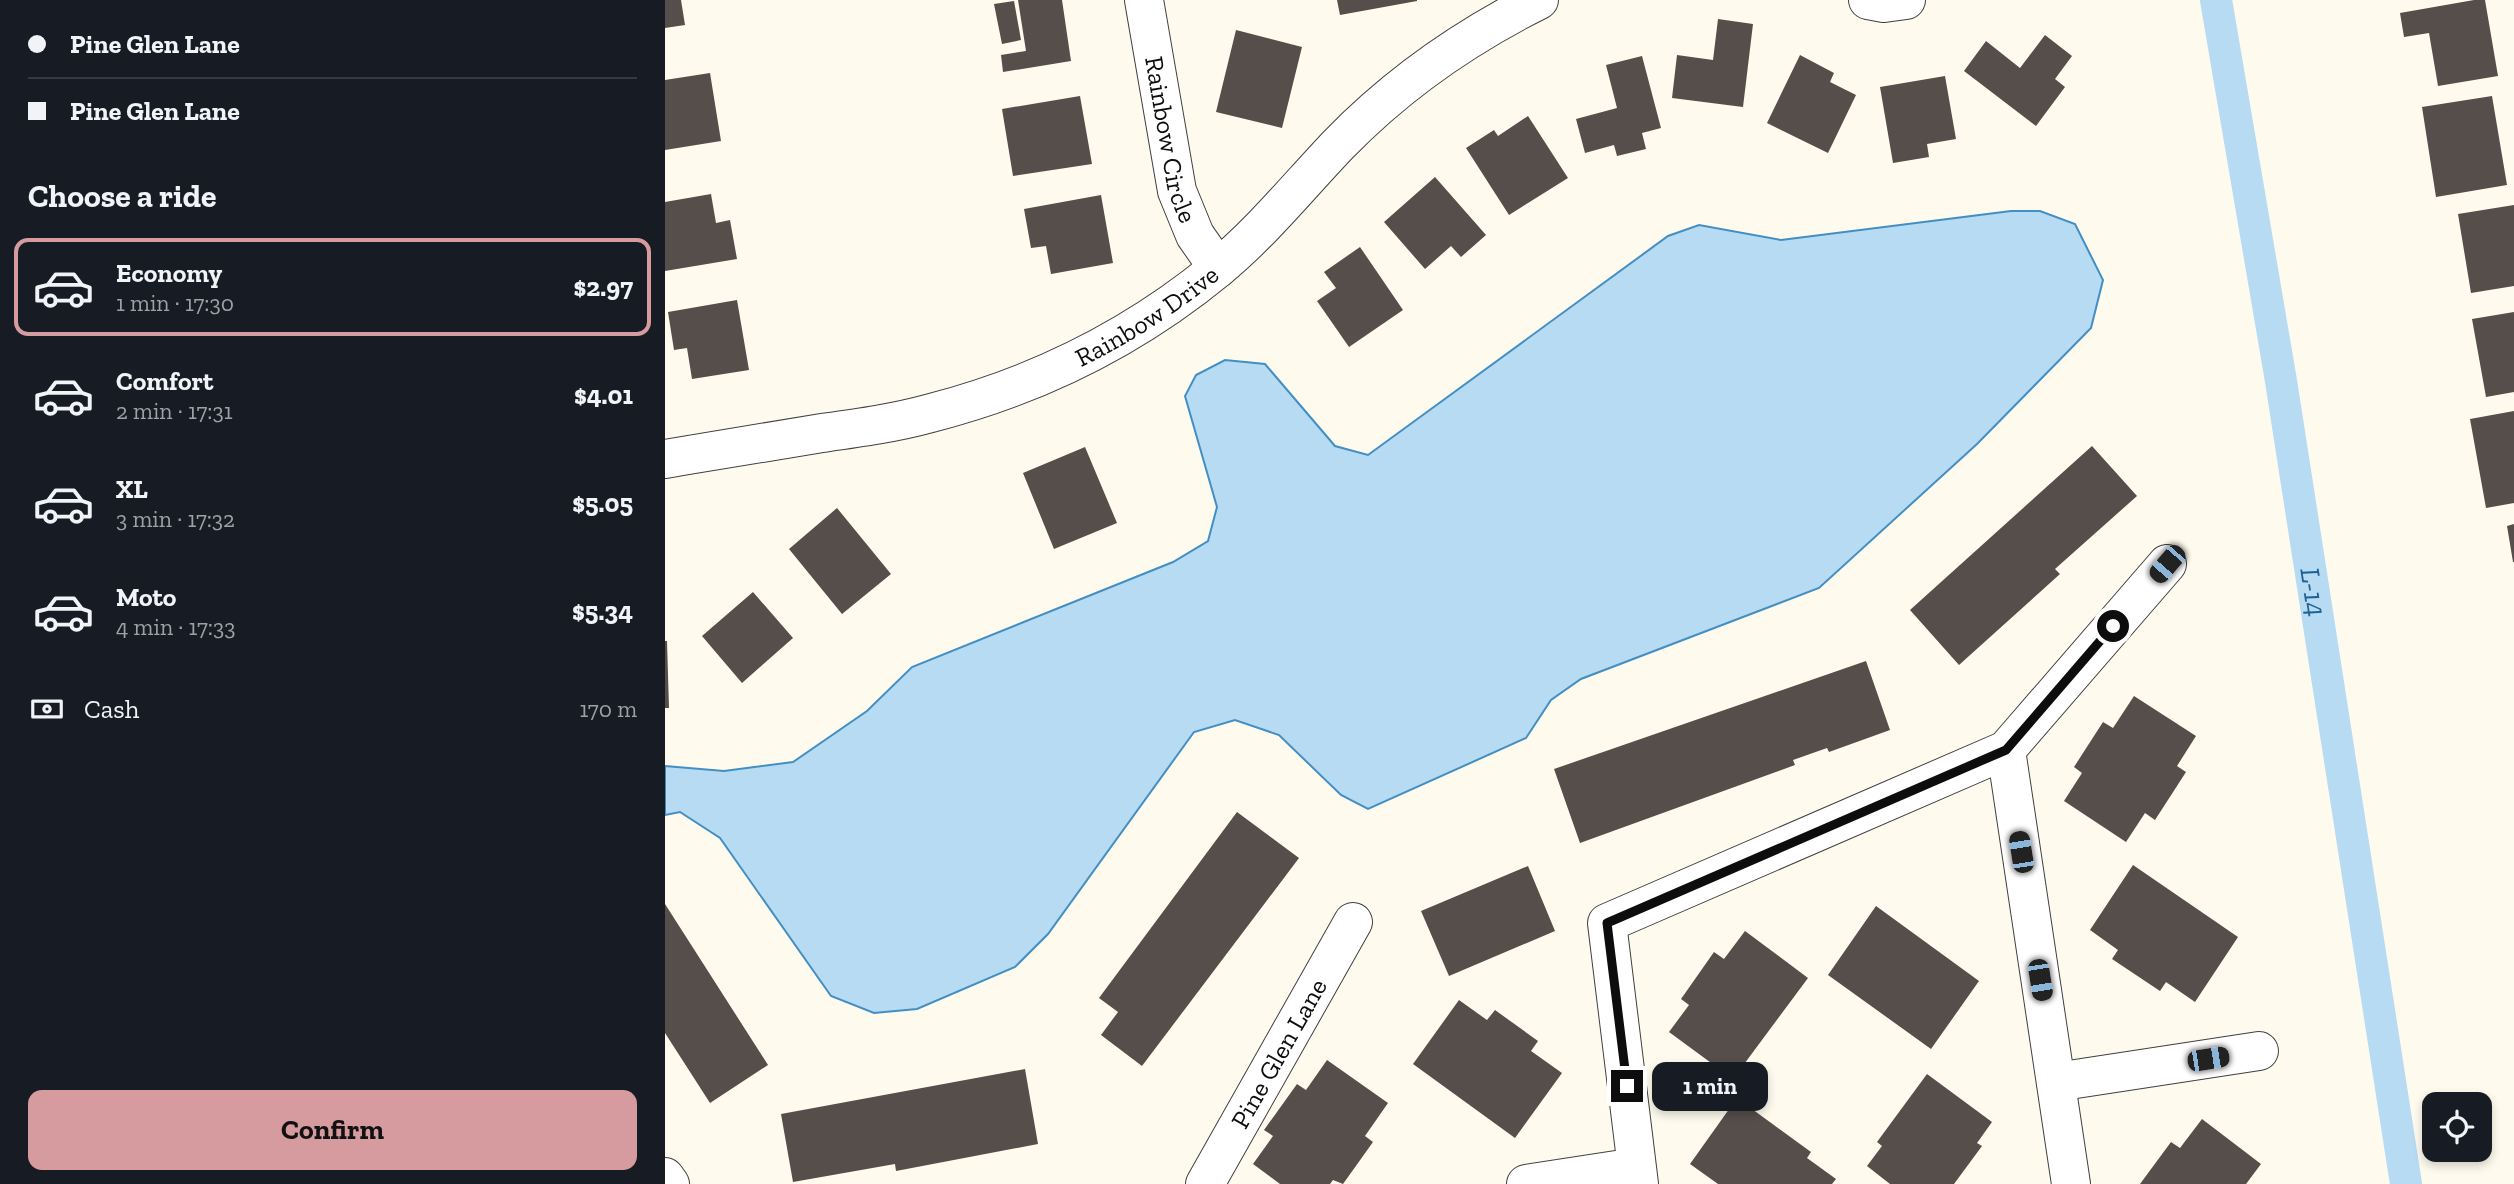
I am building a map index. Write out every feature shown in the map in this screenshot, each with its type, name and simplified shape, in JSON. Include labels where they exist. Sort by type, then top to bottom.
[{"type":"street","name":"Rainbow Circle","points":[[1144,0],[1177,191],[1195,235],[1218,268]]},
{"type":"street","name":"Rainbow Drive","points":[[665,459],[930,414],[1007,390],[1104,347],[1172,304],[1218,268],[1273,217],[1339,144],[1398,89],[1502,9],[1539,0]]},
{"type":"street","points":[[1868,0],[1884,4],[1906,0]]},
{"type":"street","points":[[1526,1184],[1638,1176],[1607,923],[2006,750],[2167,564]]},
{"type":"street","points":[[2006,750],[2071,1184]]},
{"type":"street","name":"Pine Glen Lane","points":[[1205,1184],[1353,922]]},
{"type":"street","points":[[2056,1082],[2259,1051]]},
{"type":"street","points":[[665,1177],[670,1184]]},
{"type":"water","points":[[2011,211],[2040,211],[2075,224],[2103,280],[2091,328],[1977,444],[1819,588],[1581,679],[1551,700],[1526,738],[1368,809],[1341,795],[1279,735],[1235,720],[1194,732],[1048,934],[1015,967],[917,1009],[874,1013],[831,996],[720,838],[680,812],[665,815],[665,766],[724,771],[793,762],[867,711],[912,667],[1173,562],[1208,541],[1217,507],[1185,396],[1196,375],[1225,360],[1265,364],[1335,446],[1368,455],[1668,236],[1699,225],[1781,240]]},
{"type":"building","points":[[665,0],[681,0],[685,25],[665,28]]},
{"type":"building","points":[[1018,0],[1062,0],[1071,61],[1003,72],[1001,55],[1026,51]]},
{"type":"building","points":[[1337,0],[1417,0],[1417,1],[1340,15]]},
{"type":"building","points":[[2485,0],[2498,76],[2438,86],[2429,33],[2404,37],[2400,13]]},
{"type":"building","points":[[1014,1],[1021,40],[1002,44],[994,4]]},
{"type":"building","points":[[1718,19],[1753,24],[1743,107],[1672,98],[1677,55],[1713,60]]},
{"type":"building","points":[[1236,30],[1302,47],[1282,128],[1216,112]]},
{"type":"building","points":[[2045,35],[2072,56],[2055,79],[2065,87],[2036,126],[1964,71],[1986,41],[2020,68]]},
{"type":"building","points":[[1800,55],[1834,73],[1830,82],[1856,95],[1828,153],[1767,123]]},
{"type":"building","points":[[1642,56],[1661,128],[1642,133],[1646,149],[1617,156],[1614,145],[1585,153],[1576,119],[1617,108],[1606,65]]},
{"type":"building","points":[[710,73],[721,141],[665,150],[665,80]]},
{"type":"building","points":[[1945,76],[1956,139],[1927,144],[1929,157],[1893,163],[1880,87]]},
{"type":"building","points":[[1080,96],[1092,164],[1013,176],[1002,109]]},
{"type":"building","points":[[2492,96],[2507,185],[2436,197],[2422,107]]},
{"type":"building","points":[[1528,116],[1568,178],[1509,215],[1466,148],[1494,130],[1498,136]]},
{"type":"building","points":[[1435,177],[1486,235],[1461,257],[1451,246],[1425,269],[1384,222]]},
{"type":"building","points":[[711,194],[716,223],[730,220],[737,259],[665,271],[665,202]]},
{"type":"building","points":[[1101,195],[1113,263],[1051,274],[1046,246],[1031,248],[1024,209]]},
{"type":"building","points":[[2514,205],[2514,286],[2471,293],[2458,214]]},
{"type":"building","points":[[1360,247],[1403,310],[1349,347],[1317,301],[1336,288],[1324,272]]},
{"type":"building","points":[[737,300],[749,370],[692,379],[687,348],[674,350],[668,312]]},
{"type":"building","points":[[2514,312],[2514,392],[2486,397],[2472,319]]},
{"type":"building","points":[[2514,411],[2514,503],[2486,508],[2470,419]]},
{"type":"building","points":[[2092,446],[2137,496],[2055,569],[2060,574],[1959,665],[1910,610]]},
{"type":"building","points":[[1085,447],[1117,523],[1054,549],[1023,473]]},
{"type":"building","points":[[837,508],[891,574],[842,614],[789,549]]},
{"type":"building","points":[[2514,524],[2514,562],[2513,562],[2507,526]]},
{"type":"building","points":[[753,592],[793,638],[742,683],[702,636]]},
{"type":"building","points":[[667,641],[669,708],[665,708]]},
{"type":"building","points":[[1866,661],[1890,730],[1829,752],[1827,748],[1793,760],[1795,765],[1580,843],[1554,769]]},
{"type":"building","points":[[2134,696],[2196,736],[2177,766],[2186,772],[2155,820],[2145,813],[2126,842],[2064,801],[2082,773],[2074,767],[2103,722],[2113,728]]},
{"type":"building","points":[[1237,812],[1299,858],[1142,1066],[1101,1035],[1118,1012],[1099,998]]},
{"type":"building","points":[[2133,865],[2238,937],[2195,1002],[2166,982],[2160,991],[2112,959],[2118,950],[2090,930]]},
{"type":"building","points":[[1528,866],[1555,931],[1449,976],[1421,911]]},
{"type":"building","points":[[665,904],[768,1065],[710,1103],[665,1033]]},
{"type":"building","points":[[1876,906],[1979,981],[1931,1049],[1828,975]]},
{"type":"building","points":[[1745,931],[1808,978],[1733,1079],[1669,1032],[1689,1005],[1681,999],[1714,952],[1724,959]]},
{"type":"building","points":[[1459,1000],[1487,1020],[1495,1010],[1538,1041],[1531,1051],[1562,1073],[1515,1138],[1413,1064]]},
{"type":"building","points":[[1327,1060],[1388,1103],[1365,1136],[1373,1142],[1343,1184],[1333,1180],[1330,1184],[1280,1184],[1253,1164],[1273,1136],[1264,1130],[1297,1084],[1306,1090]]},
{"type":"building","points":[[1025,1069],[1038,1144],[896,1171],[895,1164],[793,1182],[781,1114]]},
{"type":"building","points":[[1927,1074],[1992,1122],[1977,1143],[1982,1146],[1954,1184],[1890,1184],[1867,1166],[1882,1146],[1877,1142]]},
{"type":"building","points":[[1737,1098],[1811,1152],[1807,1158],[1836,1179],[1832,1184],[1718,1184],[1690,1164]]},
{"type":"building","points":[[2202,1119],[2261,1164],[2246,1184],[2140,1184],[2171,1142],[2180,1148]]},
{"type":"waterway","name":"L-14","points":[[2216,0],[2281,381],[2406,1184]]},
{"type":"route","points":[[1627,1086],[1607,923],[2006,750],[2113,626]]}]
